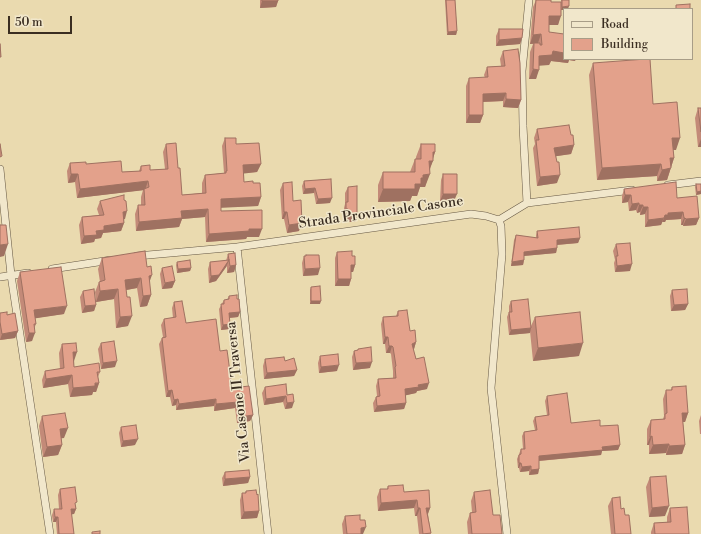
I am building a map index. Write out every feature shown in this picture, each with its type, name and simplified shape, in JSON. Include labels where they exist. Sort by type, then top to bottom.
[{"type":"street","points":[[527,203],[522,71],[530,0]]},
{"type":"street","points":[[0,169],[11,275],[50,534]]},
{"type":"street","points":[[659,186],[701,181]]},
{"type":"street","points":[[507,534],[491,388],[502,254],[501,226],[499,220],[527,203],[636,189]]},
{"type":"street","name":"Strada Provinciale Casone","points":[[133,257],[237,247],[471,214],[499,220]]},
{"type":"street","name":"Via Casone II Traversa","points":[[237,247],[268,534]]},
{"type":"street","points":[[0,277],[119,259]]},
{"type":"building","points":[[278,0],[278,1],[262,1]]},
{"type":"building","points":[[446,0],[455,0],[457,31],[448,32]]},
{"type":"building","points":[[536,0],[561,2],[561,16],[549,16],[549,32],[563,34],[563,53],[553,51],[552,55],[539,56],[539,70],[533,69],[534,43],[540,43],[540,45],[542,45],[541,34],[533,35]]},
{"type":"building","points":[[562,0],[569,0],[569,6],[562,7]]},
{"type":"building","points":[[690,4],[690,8],[676,8],[676,5]]},
{"type":"building","points":[[499,29],[523,29],[522,38],[499,40]]},
{"type":"building","points":[[518,49],[521,100],[506,99],[506,93],[483,94],[483,115],[469,115],[469,78],[488,77],[487,67],[505,66],[503,51]]},
{"type":"building","points":[[650,60],[653,104],[677,102],[680,138],[672,138],[674,158],[670,158],[671,168],[662,170],[661,164],[602,168],[593,63]]},
{"type":"building","points":[[698,108],[701,108],[701,132]]},
{"type":"building","points":[[569,125],[571,135],[573,135],[574,145],[554,148],[557,162],[559,162],[560,175],[540,177],[536,140],[539,140],[537,129]]},
{"type":"building","points":[[225,138],[236,138],[236,144],[259,143],[261,164],[243,165],[244,182],[253,181],[253,183],[260,183],[261,197],[221,199],[221,211],[262,210],[262,229],[249,229],[249,231],[209,234],[208,209],[181,211],[182,218],[139,222],[138,205],[145,205],[144,189],[149,187],[148,181],[80,189],[78,174],[71,174],[70,163],[86,162],[86,164],[121,161],[122,172],[141,171],[141,166],[150,165],[150,170],[168,169],[166,144],[176,143],[182,195],[206,193],[205,175],[226,173],[227,171]]},
{"type":"building","points":[[0,144],[2,156],[0,157]]},
{"type":"building","points":[[421,144],[435,144],[433,161],[429,161],[430,174],[423,175],[423,178],[421,178],[421,184],[415,184],[415,189],[383,189],[383,172],[415,172],[415,159],[421,159]]},
{"type":"building","points":[[443,174],[457,174],[457,194],[443,194]]},
{"type":"building","points":[[331,179],[332,198],[318,199],[315,188],[305,189],[304,181]]},
{"type":"building","points":[[292,182],[293,201],[301,200],[302,223],[289,225],[287,212],[284,212],[283,183]]},
{"type":"building","points":[[676,182],[677,198],[697,196],[699,218],[686,219],[684,218],[683,212],[668,213],[668,215],[665,215],[664,218],[648,220],[648,207],[643,207],[643,205],[639,205],[639,203],[632,204],[631,195],[625,195],[624,189]]},
{"type":"building","points":[[696,184],[701,184],[701,191],[697,192]]},
{"type":"building","points":[[357,186],[357,215],[348,216],[346,202],[348,202],[348,187]]},
{"type":"building","points":[[124,195],[127,211],[123,212],[124,223],[104,226],[104,230],[96,231],[97,235],[84,236],[82,217],[104,215],[100,201]]},
{"type":"building","points":[[0,225],[6,225],[8,244],[0,245]]},
{"type":"building","points":[[579,227],[580,238],[557,240],[557,248],[524,252],[524,260],[512,262],[516,235],[538,238],[537,231]]},
{"type":"building","points":[[630,243],[632,264],[617,266],[616,256],[618,256],[616,244]]},
{"type":"building","points":[[145,251],[147,267],[151,266],[152,275],[149,276],[151,295],[143,296],[141,278],[125,280],[127,297],[130,297],[132,316],[120,317],[118,289],[100,291],[99,282],[105,280],[102,258]]},
{"type":"building","points":[[352,251],[352,256],[355,256],[355,265],[351,265],[351,279],[338,279],[337,252]]},
{"type":"building","points":[[235,253],[236,265],[230,266],[228,254]]},
{"type":"building","points":[[319,255],[320,268],[305,269],[304,256]]},
{"type":"building","points":[[190,260],[191,268],[178,269],[177,262]]},
{"type":"building","points":[[229,260],[219,275],[211,276],[210,262]]},
{"type":"building","points":[[172,266],[175,281],[165,283],[162,268]]},
{"type":"building","points":[[61,267],[67,306],[34,310],[36,324],[34,324],[35,333],[29,333],[20,272]]},
{"type":"building","points":[[320,286],[321,301],[311,301],[311,287]]},
{"type":"building","points":[[94,289],[96,305],[85,306],[83,291]]},
{"type":"building","points":[[687,289],[688,304],[674,305],[672,290]]},
{"type":"building","points":[[237,295],[237,299],[239,299],[240,312],[229,313],[230,324],[223,325],[221,304],[224,304],[224,300],[229,299],[229,296]]},
{"type":"building","points":[[528,299],[531,328],[511,330],[509,312],[512,312],[511,301]]},
{"type":"building","points":[[182,301],[186,323],[216,319],[220,351],[227,350],[232,388],[249,386],[253,415],[239,417],[238,402],[216,404],[216,399],[179,404],[178,399],[174,400],[172,390],[168,391],[162,338],[166,337],[164,319],[176,317],[174,302]]},
{"type":"building","points":[[407,310],[410,331],[415,330],[416,342],[412,344],[416,359],[424,357],[429,383],[418,385],[419,387],[405,389],[406,403],[377,406],[376,397],[380,396],[378,379],[396,378],[393,347],[389,346],[388,337],[385,337],[383,317],[398,316],[398,311]]},
{"type":"building","points":[[7,312],[7,315],[15,313],[18,331],[2,334],[0,313]]},
{"type":"building","points":[[580,312],[583,343],[538,348],[535,317]]},
{"type":"building","points":[[114,341],[117,361],[103,363],[101,343]]},
{"type":"building","points":[[76,343],[77,352],[73,352],[74,367],[99,363],[100,372],[97,372],[99,383],[95,383],[95,386],[73,388],[72,375],[46,379],[45,371],[64,368],[62,344]]},
{"type":"building","points":[[371,347],[372,362],[356,363],[354,351]]},
{"type":"building","points":[[338,354],[339,365],[321,367],[320,356]]},
{"type":"building","points":[[284,357],[285,361],[294,358],[297,370],[267,373],[265,359]]},
{"type":"building","points":[[286,384],[287,395],[293,394],[294,402],[287,403],[286,396],[266,399],[265,387]]},
{"type":"building","points":[[686,386],[688,413],[682,413],[685,445],[653,445],[652,436],[650,437],[651,420],[665,419],[665,414],[667,413],[666,390],[672,390],[672,387]]},
{"type":"building","points":[[567,393],[571,423],[600,420],[600,426],[618,425],[620,445],[602,447],[603,450],[539,456],[539,469],[531,470],[531,466],[522,467],[521,463],[519,463],[519,455],[521,454],[521,449],[525,449],[524,432],[537,430],[535,417],[549,415],[547,396]]},
{"type":"building","points":[[65,413],[68,428],[60,429],[62,445],[47,447],[42,416]]},
{"type":"building","points":[[136,425],[138,439],[123,441],[121,427]]},
{"type":"building","points":[[249,470],[250,477],[225,479],[225,472]]},
{"type":"building","points":[[666,476],[669,506],[652,508],[650,477]]},
{"type":"building","points":[[403,485],[404,492],[429,490],[430,508],[426,508],[431,533],[423,534],[420,508],[418,508],[417,500],[381,503],[380,489],[388,489],[388,486]]},
{"type":"building","points":[[75,487],[77,502],[75,503],[76,509],[71,509],[74,534],[59,534],[58,517],[55,517],[54,509],[62,509],[60,489]]},
{"type":"building","points":[[256,490],[257,495],[258,494],[259,511],[244,512],[242,493]]},
{"type":"building","points":[[490,490],[493,515],[500,515],[502,534],[472,534],[470,513],[476,512],[474,492]]},
{"type":"building","points":[[620,497],[621,509],[624,508],[625,515],[629,515],[631,534],[615,534],[612,498]]},
{"type":"building","points":[[687,507],[689,534],[655,534],[654,523],[671,522],[670,508]]},
{"type":"building","points":[[360,515],[360,520],[365,520],[366,527],[361,528],[361,534],[347,534],[345,516]]},
{"type":"building","points":[[100,531],[100,534],[92,534],[92,532]]}]
